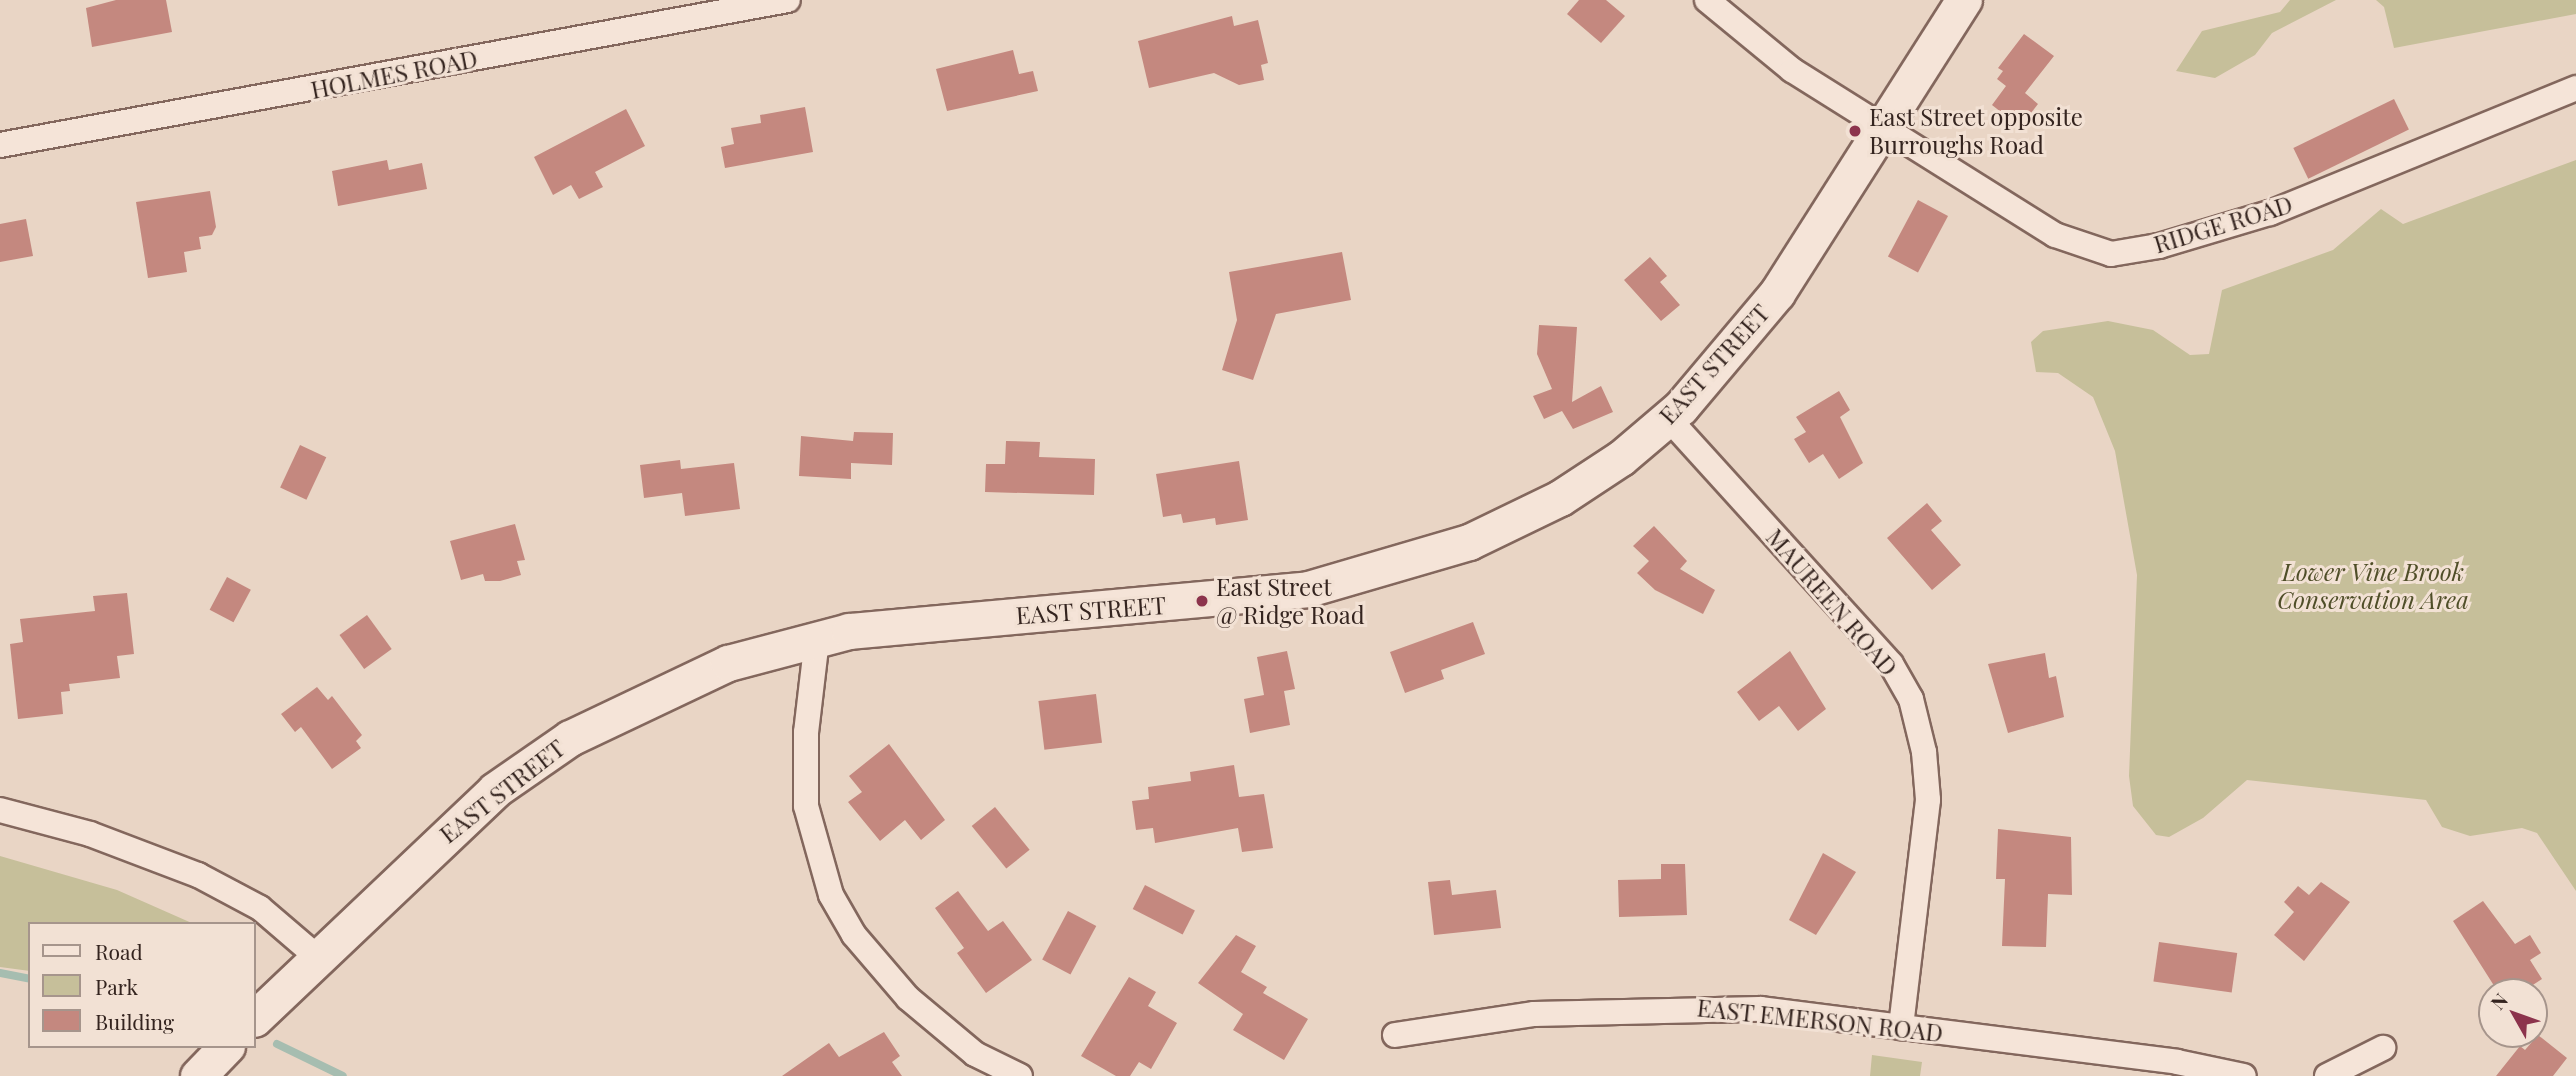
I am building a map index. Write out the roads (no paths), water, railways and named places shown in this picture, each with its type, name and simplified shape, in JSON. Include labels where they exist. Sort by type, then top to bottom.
[{"type":"street","name":"HOLMES ROAD","points":[[0,145],[788,0]]},
{"type":"street","name":"RIDGE ROAD","points":[[1707,0],[1752,42],[2055,235],[2111,254],[2159,246],[2270,212],[2576,88]]},
{"type":"street","name":"EAST STREET","points":[[256,1018],[316,956],[470,811],[570,738],[729,663],[817,639],[975,617],[1158,607],[1308,590],[1480,537],[1560,498],[1621,458],[1668,418],[1777,293],[1964,0]]},
{"type":"street","name":"MAUREEN ROAD","points":[[1668,418],[1891,664],[1911,699],[1924,752],[1928,800],[1901,1027]]},
{"type":"street","points":[[817,639],[806,733],[806,806],[831,895],[880,968],[980,1065],[1020,1076]]},
{"type":"street","points":[[0,810],[90,834],[198,875],[260,908],[316,956]]},
{"type":"street","name":"EAST EMERSON ROAD","points":[[1395,1035],[1534,1014],[1686,1007],[1760,1009],[2177,1062],[2244,1076]]},
{"type":"street","points":[[198,1076],[225,1048]]},
{"type":"street","points":[[2327,1076],[2383,1048]]},
{"type":"waterway","points":[[0,973],[28,979]]},
{"type":"waterway","points":[[277,1044],[343,1076]]},
{"type":"place","name":"East Street opposite Burroughs Road","points":[[1855,131]]},
{"type":"place","name":"East Street @ Ridge Road","points":[[1202,601]]},
{"type":"park label","name":"Lower Vine Brook Conservation Area","points":[[2373,586]]}]
